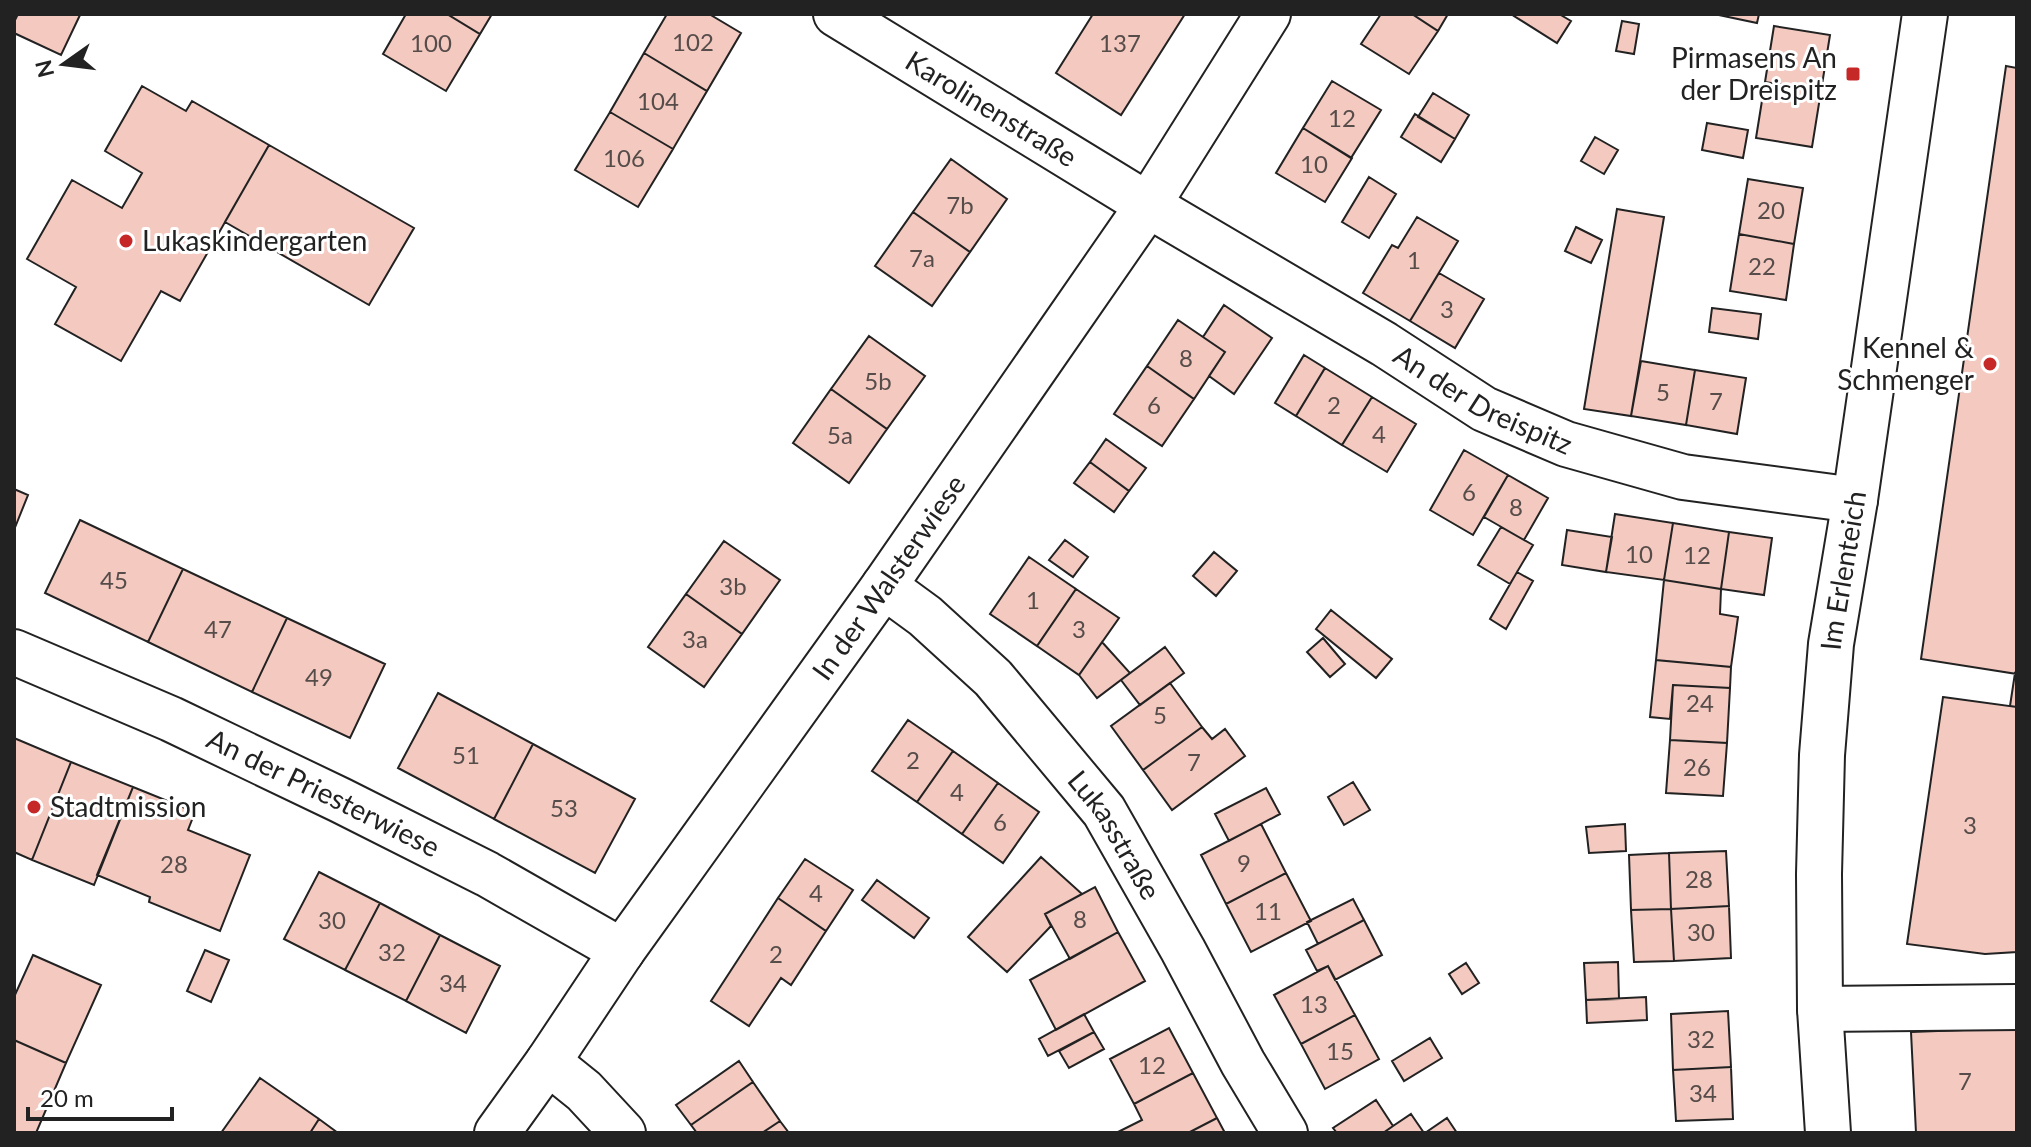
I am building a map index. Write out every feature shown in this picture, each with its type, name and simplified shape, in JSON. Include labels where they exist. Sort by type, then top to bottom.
[{"type":"street","name":"Karolinenstraße","points":[[836,14],[1148,205]]},
{"type":"street","name":"In der Walsterwiese","points":[[497,1133],[622,951],[884,586],[1148,205],[1268,14]]},
{"type":"street","name":"Im Erlenteich","points":[[1828,1133],[1820,1009],[1819,874],[1822,755],[1831,644],[1855,500],[1925,14]]},
{"type":"street","name":"An der Dreispitz","points":[[1148,205],[1384,344],[1484,409],[1566,444],[1683,477],[1855,500]]},
{"type":"street","name":"Lukasstraße","points":[[884,586],[925,616],[993,678],[1104,811],[1285,1133]]},
{"type":"street","name":"An der Priesterwiese","points":[[14,652],[171,719],[340,800],[487,874],[622,951]]},
{"type":"street","points":[[1820,1009],[2017,1007]]},
{"type":"street","points":[[548,1062],[584,1091],[623,1133]]},
{"type":"building","points":[[18,14],[80,15],[61,55],[14,33]]},
{"type":"building","points":[[406,14],[447,14],[480,34],[446,91],[383,54]]},
{"type":"building","points":[[447,14],[492,14],[480,34]]},
{"type":"building","points":[[667,14],[709,14],[741,33],[707,91],[644,53]]},
{"type":"building","points":[[1093,14],[1185,14],[1121,115],[1056,73]]},
{"type":"building","points":[[1381,14],[1412,14],[1438,31],[1409,74],[1361,44]]},
{"type":"building","points":[[1412,14],[1448,14],[1438,31]]},
{"type":"building","points":[[1559,14],[1571,21],[1557,43],[1514,16]]},
{"type":"building","points":[[1714,14],[1759,14],[1757,23]]},
{"type":"building","points":[[1622,21],[1639,24],[1634,54],[1616,51]]},
{"type":"building","points":[[1774,26],[1830,35],[1821,91],[1765,82]]},
{"type":"building","points":[[644,53],[707,91],[673,149],[610,112]]},
{"type":"building","name":"Kennel & Schmenger","points":[[2006,66],[2017,68],[2017,674],[1921,659]]},
{"type":"building","points":[[1332,81],[1381,110],[1351,158],[1303,128]]},
{"type":"building","points":[[1765,82],[1821,91],[1812,147],[1756,138]]},
{"type":"building","name":"Lukaskindergarten","points":[[142,86],[186,111],[192,101],[269,145],[180,301],[161,291],[121,361],[55,324],[76,287],[27,259],[72,180],[122,208],[142,173],[105,151]]},
{"type":"building","points":[[1433,93],[1469,115],[1455,139],[1418,117]]},
{"type":"building","points":[[610,112],[673,149],[638,207],[575,170]]},
{"type":"building","points":[[1415,114],[1455,139],[1441,162],[1401,137]]},
{"type":"building","points":[[1707,123],[1748,130],[1743,158],[1702,150]]},
{"type":"building","points":[[1303,128],[1352,158],[1325,202],[1276,173]]},
{"type":"building","points":[[1595,137],[1618,150],[1604,174],[1581,161]]},
{"type":"building","points":[[269,145],[414,228],[369,305],[225,222]]},
{"type":"building","points":[[951,159],[1007,199],[970,252],[913,212]]},
{"type":"building","points":[[1369,177],[1396,194],[1369,238],[1342,222]]},
{"type":"building","points":[[1748,179],[1803,188],[1794,244],[1739,234]]},
{"type":"building","points":[[1617,209],[1664,217],[1631,416],[1584,409]]},
{"type":"building","points":[[913,212],[970,252],[932,306],[875,266]]},
{"type":"building","points":[[1417,217],[1458,241],[1410,321],[1363,293],[1392,245],[1398,248]]},
{"type":"building","points":[[1576,227],[1602,240],[1591,263],[1565,251]]},
{"type":"building","points":[[1739,234],[1794,244],[1786,300],[1730,291]]},
{"type":"building","points":[[1439,273],[1484,299],[1455,348],[1410,321]]},
{"type":"building","points":[[1224,305],[1272,338],[1234,394],[1209,376],[1225,352],[1203,337]]},
{"type":"building","points":[[1712,308],[1761,314],[1758,339],[1709,332]]},
{"type":"building","points":[[1178,320],[1225,352],[1194,399],[1147,366]]},
{"type":"building","points":[[869,336],[925,376],[887,429],[831,389]]},
{"type":"building","points":[[1304,355],[1325,368],[1296,416],[1275,403]]},
{"type":"building","points":[[1641,361],[1695,370],[1686,425],[1631,416]]},
{"type":"building","points":[[1147,366],[1194,399],[1162,446],[1114,414]]},
{"type":"building","points":[[1325,368],[1372,397],[1342,445],[1296,416]]},
{"type":"building","points":[[1695,370],[1746,378],[1737,434],[1686,425]]},
{"type":"building","points":[[831,389],[887,429],[849,483],[793,443]]},
{"type":"building","points":[[1372,397],[1416,424],[1387,472],[1342,445]]},
{"type":"building","points":[[1106,439],[1146,468],[1129,491],[1090,462]]},
{"type":"building","points":[[1464,450],[1508,475],[1473,535],[1430,510]]},
{"type":"building","points":[[1090,462],[1129,491],[1114,512],[1074,483]]},
{"type":"building","points":[[1508,475],[1548,498],[1524,540],[1484,517]]},
{"type":"building","points":[[14,489],[28,495],[14,530]]},
{"type":"building","points":[[1615,514],[1673,523],[1664,580],[1606,572]]},
{"type":"building","points":[[80,520],[183,569],[148,642],[45,593]]},
{"type":"building","points":[[1673,523],[1729,532],[1721,589],[1664,580]]},
{"type":"building","points":[[1501,527],[1533,545],[1510,584],[1478,565]]},
{"type":"building","points":[[1567,530],[1612,537],[1606,572],[1562,565]]},
{"type":"building","points":[[1729,532],[1772,538],[1764,595],[1721,589]]},
{"type":"building","points":[[1065,540],[1088,557],[1073,577],[1049,560]]},
{"type":"building","points":[[724,541],[780,580],[742,634],[686,594]]},
{"type":"building","points":[[1214,552],[1237,571],[1216,596],[1193,576]]},
{"type":"building","points":[[1029,557],[1076,589],[1037,646],[990,614]]},
{"type":"building","points":[[183,569],[287,618],[252,692],[148,642]]},
{"type":"building","points":[[1517,572],[1533,581],[1506,629],[1490,619]]},
{"type":"building","points":[[1664,580],[1721,589],[1720,614],[1738,617],[1731,667],[1656,660]]},
{"type":"building","points":[[1076,589],[1119,618],[1079,675],[1037,646]]},
{"type":"building","points":[[686,594],[742,634],[704,687],[648,647]]},
{"type":"building","points":[[1331,610],[1392,659],[1376,678],[1316,629]]},
{"type":"building","points":[[287,618],[385,664],[350,738],[252,692]]},
{"type":"building","points":[[1323,638],[1345,664],[1330,677],[1307,652]]},
{"type":"building","points":[[1102,642],[1130,673],[1097,698],[1079,675]]},
{"type":"building","points":[[1165,647],[1184,673],[1140,705],[1121,680]]},
{"type":"building","points":[[1656,660],[1731,667],[1730,688],[1673,685],[1670,719],[1650,717]]},
{"type":"building","points":[[2017,674],[2017,707],[2010,706]]},
{"type":"building","points":[[1170,683],[1202,727],[1143,770],[1111,726]]},
{"type":"building","points":[[1673,685],[1730,688],[1727,743],[1670,740]]},
{"type":"building","points":[[438,693],[533,744],[494,819],[398,768]]},
{"type":"building","points":[[1943,697],[2017,707],[2017,952],[1985,954],[1907,944]]},
{"type":"building","points":[[908,720],[953,751],[917,802],[872,771]]},
{"type":"building","points":[[1202,727],[1212,739],[1225,729],[1245,756],[1172,810],[1143,770]]},
{"type":"building","name":"Stadtmission","points":[[14,738],[71,762],[32,860],[14,852]]},
{"type":"building","points":[[1670,740],[1727,743],[1723,796],[1666,793]]},
{"type":"building","points":[[533,744],[635,799],[595,873],[494,819]]},
{"type":"building","points":[[953,751],[998,783],[962,834],[917,802]]},
{"type":"building","points":[[71,762],[133,787],[94,885],[32,860]]},
{"type":"building","points":[[1353,782],[1370,810],[1344,825],[1328,797]]},
{"type":"building","points":[[998,783],[1039,812],[1003,863],[962,834]]},
{"type":"building","points":[[133,787],[195,812],[188,830],[250,855],[220,931],[149,902],[150,897],[97,875]]},
{"type":"building","points":[[1266,788],[1280,814],[1229,841],[1215,814]]},
{"type":"building","points":[[1261,824],[1286,873],[1226,904],[1201,855]]},
{"type":"building","points":[[1625,824],[1626,851],[1589,853],[1586,827]]},
{"type":"building","points":[[1726,851],[1729,906],[1671,909],[1669,853]]},
{"type":"building","points":[[1669,853],[1671,909],[1631,910],[1629,855]]},
{"type":"building","points":[[1041,857],[1082,894],[1045,914],[1051,926],[1007,972],[968,937]]},
{"type":"building","points":[[805,859],[853,890],[826,931],[778,898]]},
{"type":"building","points":[[319,872],[380,903],[345,970],[284,939]]},
{"type":"building","points":[[1286,873],[1311,921],[1251,952],[1226,904]]},
{"type":"building","points":[[877,880],[929,918],[914,938],[862,900]]},
{"type":"building","points":[[1095,887],[1118,932],[1070,959],[1045,914]]},
{"type":"building","points":[[778,898],[826,931],[791,985],[781,978],[749,1026],[711,1001]]},
{"type":"building","points":[[1353,899],[1364,920],[1318,944],[1307,922]]},
{"type":"building","points":[[380,903],[440,935],[406,1001],[345,970]]},
{"type":"building","points":[[1729,906],[1731,958],[1674,961],[1671,909]]},
{"type":"building","points":[[1671,909],[1674,961],[1634,962],[1631,910]]},
{"type":"building","points":[[1364,920],[1382,955],[1335,980],[1328,966],[1317,971],[1306,950]]},
{"type":"building","points":[[1118,932],[1145,981],[1056,1030],[1030,980]]},
{"type":"building","points":[[440,935],[500,966],[466,1033],[406,1001]]},
{"type":"building","points":[[205,950],[229,960],[211,1002],[187,991]]},
{"type":"building","points":[[33,955],[101,985],[66,1063],[14,1040],[14,997]]},
{"type":"building","points":[[1618,962],[1619,999],[1586,1000],[1584,963]]},
{"type":"building","points":[[1466,963],[1479,983],[1462,994],[1449,974]]},
{"type":"building","points":[[1328,966],[1355,1015],[1301,1044],[1274,995]]},
{"type":"building","points":[[1646,997],[1647,1020],[1587,1023],[1586,1000]]},
{"type":"building","points":[[1728,1011],[1731,1067],[1673,1070],[1671,1014]]},
{"type":"building","points":[[1084,1014],[1094,1032],[1048,1056],[1039,1039]]},
{"type":"building","points":[[1355,1015],[1379,1059],[1325,1089],[1301,1044]]},
{"type":"building","points":[[1169,1028],[1193,1073],[1134,1104],[1110,1059]]},
{"type":"building","points":[[2017,1028],[2017,1133],[1916,1133],[1911,1032]]},
{"type":"building","points":[[1094,1032],[1104,1049],[1069,1068],[1059,1051]]},
{"type":"building","points":[[1430,1038],[1442,1058],[1404,1081],[1392,1061]]},
{"type":"building","points":[[14,1040],[66,1063],[36,1133],[14,1133]]},
{"type":"building","points":[[739,1061],[753,1082],[691,1125],[676,1105]]},
{"type":"building","points":[[1731,1067],[1733,1119],[1676,1121],[1673,1070]]},
{"type":"building","points":[[1193,1073],[1217,1118],[1188,1133],[1116,1133],[1142,1120],[1134,1104]]},
{"type":"building","points":[[260,1078],[319,1119],[310,1133],[221,1133]]},
{"type":"building","points":[[753,1082],[780,1121],[762,1133],[697,1133],[691,1125]]},
{"type":"building","points":[[1376,1100],[1393,1126],[1383,1133],[1337,1133],[1333,1128]]},
{"type":"building","points":[[1411,1114],[1424,1133],[1383,1133],[1393,1126]]},
{"type":"building","points":[[1217,1118],[1225,1133],[1188,1133]]},
{"type":"building","points":[[1447,1118],[1457,1133],[1425,1133]]},
{"type":"building","points":[[319,1119],[338,1133],[310,1133]]},
{"type":"building","points":[[780,1121],[789,1133],[762,1133]]},
{"type":"place","name":"Pirmasens An der Dreispitz","points":[[1853,74]]},
{"type":"place","name":"Lukaskindergarten","points":[[126,241]]},
{"type":"place","name":"Kennel & Schmenger","points":[[1990,364]]},
{"type":"place","name":"Stadtmission","points":[[34,807]]}]
